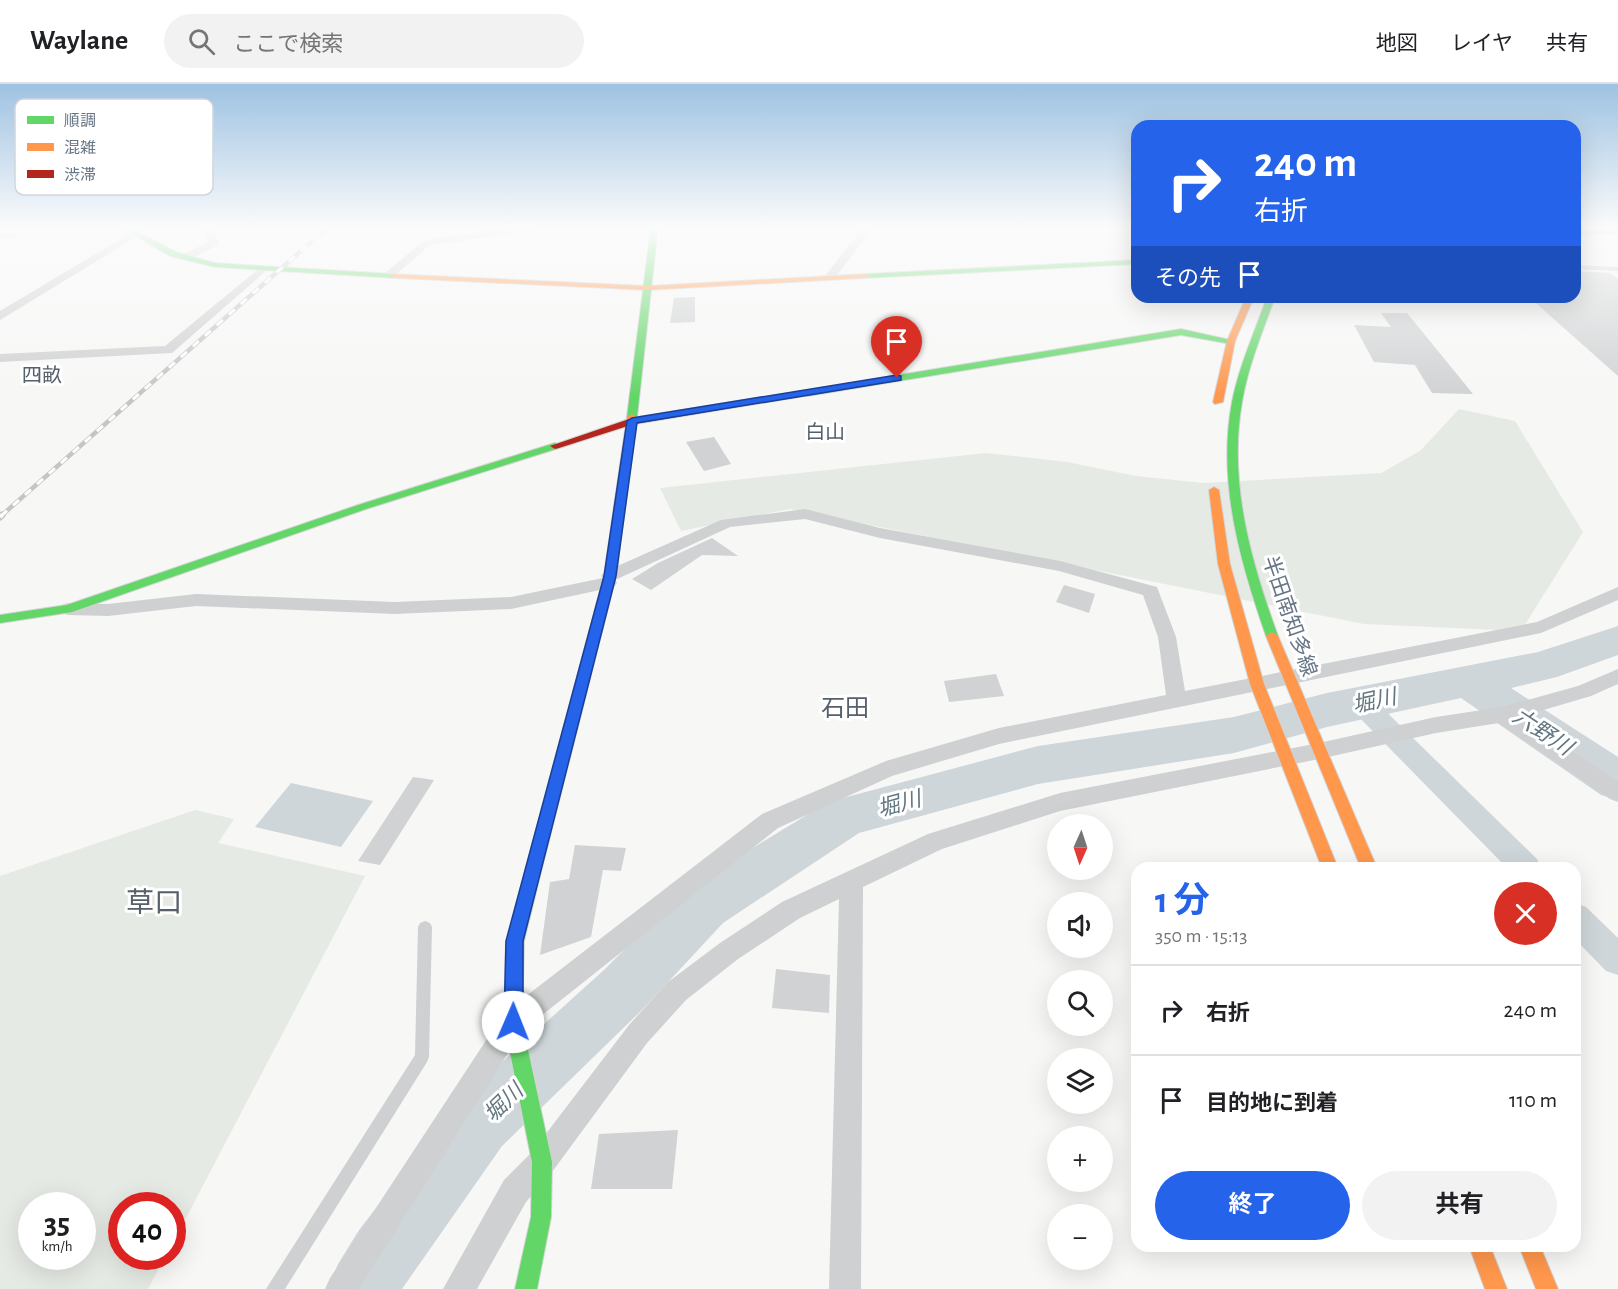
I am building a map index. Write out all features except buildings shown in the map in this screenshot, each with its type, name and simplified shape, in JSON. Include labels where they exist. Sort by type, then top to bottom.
[{"type":"street","points":[[0,316],[49,283]]},
{"type":"street","points":[[0,358],[168,350],[245,283]]},
{"type":"street","points":[[553,283],[648,288],[734,283]]},
{"type":"street","points":[[526,1289],[541,1217],[542,1162],[513,1022],[515,941],[609,580],[649,283]]},
{"type":"street","points":[[1216,415],[1231,341],[1247,303]]},
{"type":"street","name":"半田南知多線","points":[[1269,303],[1241,386],[1235,415],[1233,475],[1237,506],[1254,590],[1289,677],[1329,748],[1367,862]]},
{"type":"street","points":[[68,609],[362,507],[632,421],[1181,332],[1231,341]]},
{"type":"street","points":[[1214,476],[1224,564],[1257,684],[1328,862]]},
{"type":"street","points":[[0,619],[68,609],[108,610],[196,600],[395,608],[500,604],[609,580],[727,524],[805,514],[880,533],[1060,566],[1151,591],[1167,637],[1177,701]]},
{"type":"street","points":[[341,1289],[513,1022],[770,821],[886,769],[999,736],[1541,627],[1618,594]]},
{"type":"street","points":[[459,1289],[515,1191],[542,1162],[608,1071],[677,991],[729,951],[791,910],[936,840],[1060,802],[1436,725],[1502,715],[1584,691],[1618,676]]},
{"type":"street","points":[[1502,715],[1618,793]]},
{"type":"street","points":[[845,1289],[851,881]]},
{"type":"street","points":[[1481,1252],[1496,1289]]},
{"type":"street","points":[[1532,1252],[1547,1289]]},
{"type":"lane","points":[[275,1289],[422,1057],[425,927]]},
{"type":"shaded area","points":[[1459,409],[1515,421],[1583,532],[1521,631],[1364,624],[790,509],[681,531],[660,488],[986,453],[1067,462],[1136,476],[1204,483],[1381,473],[1420,451]]},
{"type":"shaded area","points":[[291,783],[373,801],[341,847],[255,827]]},
{"type":"shaded area","points":[[195,810],[234,819],[218,843],[365,876],[186,1218],[186,1192],[108,1192],[108,1270],[158,1270],[148,1289],[0,1289],[0,876]]},
{"type":"waterway","name":"堀川","points":[[363,1289],[383,1254],[480,1124],[625,988],[704,906],[845,817],[1038,765],[1234,735],[1327,710],[1542,666],[1618,640]]},
{"type":"waterway","name":"六野川","points":[[1472,684],[1618,781]]},
{"type":"waterway","points":[[1361,703],[1520,862]]},
{"type":"waterway","points":[[1581,923],[1618,960]]},
{"type":"railway","points":[[1,516],[264,283]]},
{"type":"traffic: fast","points":[[632,417],[648,283]]},
{"type":"traffic: fast","points":[[1269,303],[1240,389],[1233,432],[1232,462],[1234,492],[1245,551],[1272,636]]},
{"type":"traffic: fast","points":[[807,393],[1181,332],[1231,341]]},
{"type":"traffic: fast","points":[[0,619],[68,609],[362,507],[555,446]]},
{"type":"traffic: fast","points":[[526,1289],[541,1217],[542,1162],[513,1022],[515,941],[533,871]]},
{"type":"traffic: slow","points":[[548,283],[648,288],[734,283]]},
{"type":"traffic: slow","points":[[1218,402],[1231,341],[1247,303]]},
{"type":"traffic: slow","points":[[533,871],[610,576],[632,417]]},
{"type":"traffic: slow","points":[[1214,490],[1224,564],[1257,684],[1328,862]]},
{"type":"traffic: slow","points":[[1272,636],[1366,862]]},
{"type":"traffic: slow","points":[[1481,1252],[1496,1289]]},
{"type":"traffic: slow","points":[[1532,1252],[1547,1289]]},
{"type":"traffic: jam","points":[[555,446],[632,421],[807,393]]},
{"type":"district","name":"四畝","points":[[42,375]]},
{"type":"district","name":"白山","points":[[825,432]]},
{"type":"district","name":"石田","points":[[845,708]]},
{"type":"district","name":"草口","points":[[154,902]]},
{"type":"route","points":[[513,1022],[515,941],[610,576],[632,421],[897,378]]}]
